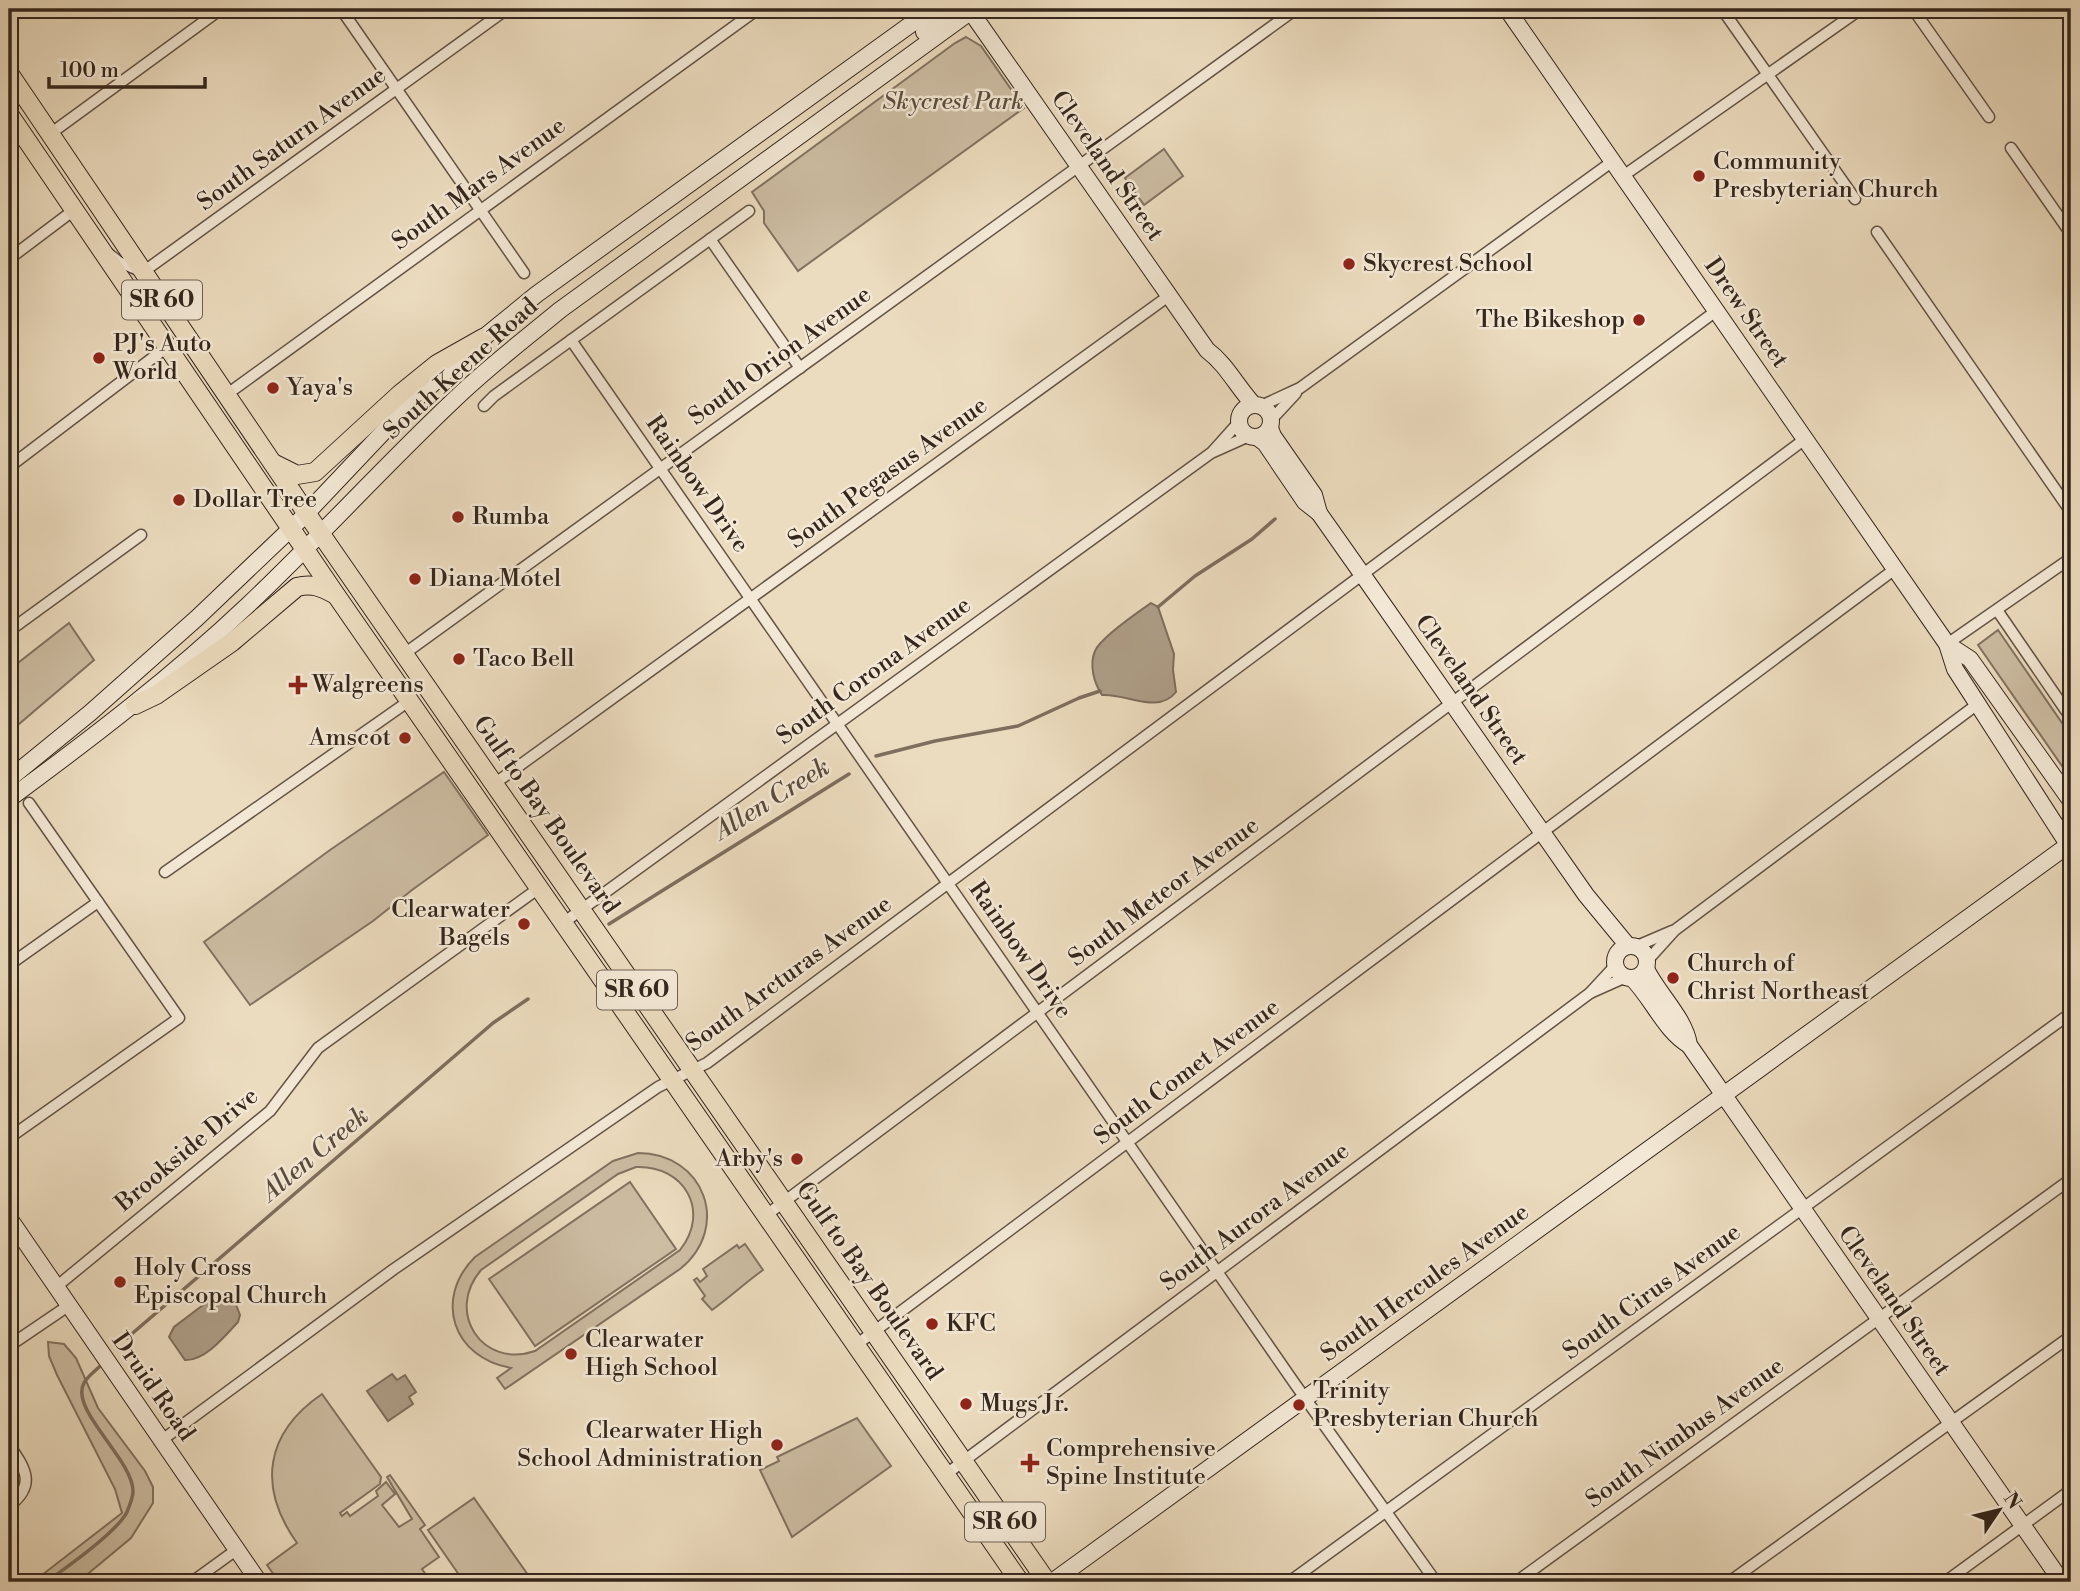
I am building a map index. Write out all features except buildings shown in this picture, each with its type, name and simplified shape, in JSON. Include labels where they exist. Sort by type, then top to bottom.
[{"type":"main road","name":"South Keene Road","points":[[9,779],[100,704],[291,530],[407,407],[483,338],[548,286],[932,9]]},
{"type":"main road","points":[[833,111],[869,72],[939,22],[949,9]]},
{"type":"main road","name":"South Keene Road","points":[[9,799],[135,705],[210,640],[321,535],[454,399],[497,361],[560,310],[972,9]]},
{"type":"main road","name":"Cleveland Street","points":[[972,9],[1207,350],[1220,360],[1243,393],[1249,412]]},
{"type":"main road","name":"Drew Street","points":[[1507,9],[1948,644],[1969,659],[2071,801]]},
{"type":"main road","name":"Gulf to Bay Boulevard","points":[[9,73],[306,514],[1049,1582]]},
{"type":"main road","name":"Gulf to Bay Boulevard","points":[[9,114],[291,530],[1020,1582]]},
{"type":"main road","points":[[271,461],[296,475],[315,472],[437,364],[483,338]]},
{"type":"main road","points":[[1268,411],[1262,430],[1242,430],[1249,412],[1268,411]]},
{"type":"main road","name":"Cleveland Street","points":[[1262,430],[1265,443],[1305,502],[1319,513],[1586,895],[1645,992],[1678,1039],[1689,1045]]},
{"type":"main road","points":[[135,705],[156,695],[232,642],[297,587],[307,584],[318,586],[336,595]]},
{"type":"main road","name":"Drew Street","points":[[1948,644],[1955,669],[2070,846]]},
{"type":"main road","name":"South Hercules Avenue","points":[[1049,1582],[2070,846]]},
{"type":"main road","name":"Cleveland Street","points":[[1626,962],[1644,953],[1654,985],[1687,1033],[1689,1045],[2062,1582]]},
{"type":"main road","points":[[1626,962],[1640,976],[1647,965]]},
{"type":"main road","name":"Druid Road","points":[[9,1218],[259,1582]]},
{"type":"street","points":[[50,134],[221,9]]},
{"type":"street","points":[[341,9],[524,273]]},
{"type":"street","name":"South Saturn Avenue","points":[[143,272],[507,9]]},
{"type":"street","name":"South Mars Avenue","points":[[226,395],[758,9]]},
{"type":"street","name":"South Orion Avenue","points":[[404,654],[1296,9]]},
{"type":"street","points":[[1722,9],[1855,199]]},
{"type":"street","points":[[1623,176],[1861,9]]},
{"type":"street","points":[[1913,9],[1989,117]]},
{"type":"street","points":[[2011,148],[2071,234]]},
{"type":"street","points":[[1249,412],[1300,388],[1613,161]]},
{"type":"street","points":[[9,260],[74,210]]},
{"type":"street","points":[[484,406],[494,396],[750,211]]},
{"type":"street","points":[[1877,232],[2071,512]]},
{"type":"street","points":[[710,239],[800,368]]},
{"type":"street","points":[[99,246],[119,261],[143,272]]},
{"type":"street","name":"South Pegasus Avenue","points":[[494,784],[1170,295]]},
{"type":"street","name":"South Arcturas Avenue","points":[[162,1440],[394,1269],[658,1087],[707,1063],[1716,311]]},
{"type":"street","name":"Rainbow Drive","points":[[571,340],[1436,1582]]},
{"type":"street","points":[[9,467],[167,347]]},
{"type":"street","points":[[1262,430],[1300,388]]},
{"type":"street","name":"South Corona Avenue","points":[[563,923],[1211,453],[1249,412]]},
{"type":"street","name":"South Corona Avenue","points":[[1211,453],[1262,430]]},
{"type":"street","name":"South Meteor Avenue","points":[[765,1216],[1805,439]]},
{"type":"street","points":[[9,631],[141,535]]},
{"type":"street","points":[[1948,644],[2071,558]]},
{"type":"street","name":"South Comet Avenue","points":[[856,1345],[1895,569]]},
{"type":"street","points":[[1997,610],[2071,718]]},
{"type":"street","points":[[165,872],[409,701]]},
{"type":"street","points":[[1626,962],[1675,930],[1979,703]]},
{"type":"street","points":[[9,1138],[179,1018],[29,803]]},
{"type":"street","name":"Brookside Drive","points":[[56,1287],[270,1111],[318,1048],[538,888]]},
{"type":"street","points":[[9,965],[98,902]]},
{"type":"street","points":[[1647,965],[1675,930]]},
{"type":"street","name":"South Aurora Avenue","points":[[946,1475],[1590,993],[1626,962]]},
{"type":"street","name":"South Cirus Avenue","points":[[1289,1582],[2071,1013]]},
{"type":"street","name":"South Nimbus Avenue","points":[[1516,1582],[2071,1179]]},
{"type":"street","points":[[799,1263],[818,1251]]},
{"type":"street","points":[[9,1346],[68,1306]]},
{"type":"street","points":[[1729,1582],[2071,1336]]},
{"type":"street","points":[[9,1445],[26,1475],[22,1494],[9,1506]]},
{"type":"street","points":[[1945,1582],[2071,1490]]},
{"type":"street","points":[[192,1582],[236,1550]]},
{"type":"green space","name":"Skycrest Park","points":[[966,37],[981,46],[1024,108],[798,271],[764,223],[764,211],[752,192]]},
{"type":"green space","points":[[1164,149],[1183,176],[1144,205],[1125,178]]},
{"type":"green space","points":[[69,623],[94,660],[19,724],[9,720],[9,670]]},
{"type":"green space","points":[[1998,630],[2071,736],[2071,779],[1978,645]]},
{"type":"green space","points":[[444,772],[488,835],[373,921],[250,1005],[204,942],[330,850]]},
{"type":"green space","points":[[638,1153],[661,1156],[680,1165],[694,1179],[703,1195],[707,1214],[705,1233],[696,1252],[680,1269],[505,1389],[497,1378],[511,1368],[491,1362],[475,1352],[463,1340],[456,1325],[453,1308],[455,1291],[462,1273],[475,1257],[613,1161]],"holes":[[[636,1167],[653,1168],[679,1182],[688,1193],[693,1220],[689,1235],[680,1250],[535,1351],[516,1354],[499,1352],[485,1344],[468,1319],[467,1303],[471,1286],[481,1270],[618,1174]]]},
{"type":"green space","points":[[630,1182],[676,1249],[535,1346],[489,1279]]},
{"type":"green space","points":[[745,1244],[763,1270],[712,1310],[702,1299],[705,1296],[694,1280],[697,1278],[700,1282],[707,1276],[703,1269],[737,1245],[739,1248]]},
{"type":"green space","points":[[48,1342],[64,1344],[76,1358],[98,1408],[145,1471],[153,1487],[153,1503],[131,1538],[78,1582],[33,1582],[122,1513],[115,1489],[57,1375],[49,1356]]},
{"type":"green space","points":[[322,1394],[381,1477],[380,1484],[340,1513],[342,1516],[347,1512],[350,1516],[378,1496],[376,1491],[386,1482],[395,1494],[382,1505],[399,1527],[412,1519],[387,1477],[390,1475],[425,1525],[420,1529],[439,1557],[422,1569],[431,1582],[279,1582],[267,1565],[297,1543],[284,1522],[272,1482],[273,1462],[278,1444],[288,1426]]},
{"type":"green space","points":[[857,1418],[891,1466],[792,1537],[760,1470],[779,1461],[777,1457]]},
{"type":"green space","points":[[474,1498],[533,1582],[464,1582],[428,1530]]},
{"type":"shaded area","points":[[1151,603],[1158,607],[1174,654],[1176,692],[1169,699],[1151,703],[1102,695],[1093,674],[1095,651],[1111,632]]},
{"type":"shaded area","points":[[215,1296],[235,1302],[240,1315],[238,1322],[207,1352],[185,1360],[169,1337],[174,1327]]},
{"type":"shaded area","points":[[392,1374],[397,1380],[405,1375],[416,1392],[409,1397],[413,1404],[388,1421],[367,1391]]},
{"type":"waterway","name":"Allen Creek","points":[[1158,607],[1195,576],[1252,539],[1275,519]]},
{"type":"waterway","name":"Allen Creek","points":[[876,756],[935,741],[1018,726],[1100,691]]},
{"type":"waterway","name":"Allen Creek","points":[[609,924],[849,774]]},
{"type":"waterway","name":"Allen Creek","points":[[127,1338],[493,1023],[528,999]]},
{"type":"waterway","name":"Allen Creek","points":[[46,1582],[113,1529],[127,1512],[132,1497],[131,1479],[124,1465],[85,1407],[82,1394],[84,1383],[99,1367]]},
{"type":"place","name":"Community Presbyterian Church","points":[[1699,176]]},
{"type":"place","name":"Skycrest School","points":[[1349,264]]},
{"type":"place","name":"The Bikeshop","points":[[1639,320]]},
{"type":"place","name":"PJ's Auto World","points":[[99,358]]},
{"type":"place","name":"Yaya's","points":[[273,388]]},
{"type":"place","name":"Dollar Tree","points":[[179,500]]},
{"type":"place","name":"Rumba","points":[[458,517]]},
{"type":"place","name":"Diana Motel","points":[[415,579]]},
{"type":"place","name":"Taco Bell","points":[[459,659]]},
{"type":"place","name":"Walgreens","points":[[298,685]]},
{"type":"place","name":"Amscot","points":[[405,738]]},
{"type":"place","name":"Clearwater Bagels","points":[[524,924]]},
{"type":"place","name":"Church of Christ Northeast","points":[[1673,978]]},
{"type":"place","name":"Arby's","points":[[797,1159]]},
{"type":"place","name":"Holy Cross Episcopal Church","points":[[120,1282]]},
{"type":"place","name":"KFC","points":[[932,1324]]},
{"type":"place","name":"Clearwater High School","points":[[571,1354]]},
{"type":"place","name":"Mugs Jr.","points":[[966,1404]]},
{"type":"place","name":"Trinity Presbyterian Church","points":[[1299,1405]]},
{"type":"place","name":"Clearwater High School Administration","points":[[777,1445]]},
{"type":"place","name":"Comprehensive Spine Institute","points":[[1030,1463]]}]
